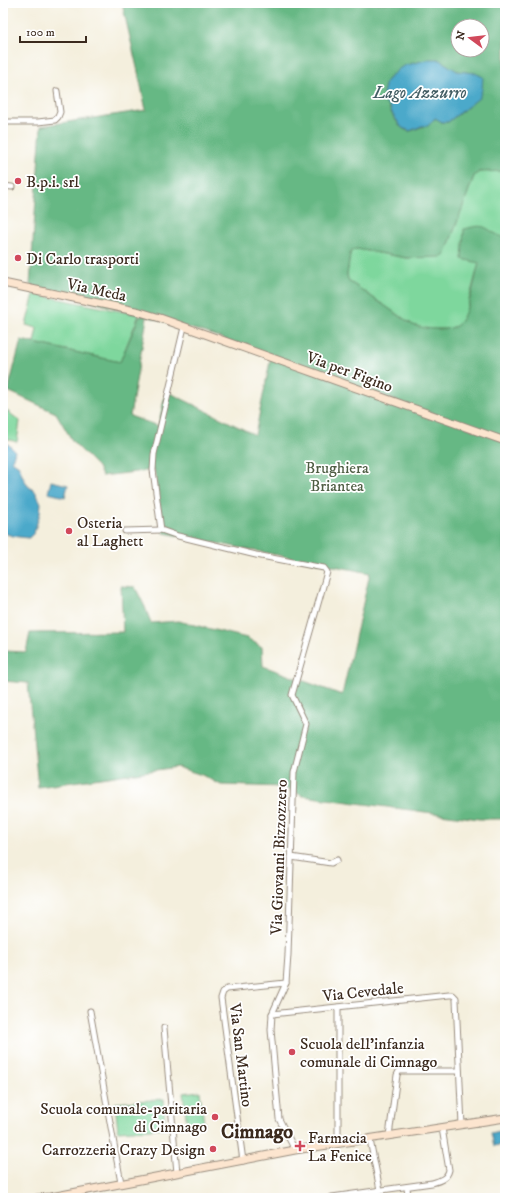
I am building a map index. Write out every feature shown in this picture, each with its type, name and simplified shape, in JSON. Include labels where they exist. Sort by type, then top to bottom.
[{"type":"street","points":[[3,122],[38,122],[55,120],[60,112],[57,91]]},
{"type":"street","points":[[3,186],[12,187]]},
{"type":"street","name":"Via Meda","points":[[3,283],[140,312],[184,327]]},
{"type":"street","points":[[125,531],[161,530],[153,470],[154,454],[184,327]]},
{"type":"street","name":"Via per Figino","points":[[184,327],[505,441]]},
{"type":"street","name":"Via Giovanni Bizzozzero","points":[[161,530],[178,536],[324,568],[327,572],[292,695],[306,724],[294,772],[286,982],[272,1014],[271,1030],[279,1119],[295,1150]]},
{"type":"street","points":[[291,857],[331,863],[338,860]]},
{"type":"street","name":"Via San Martino","points":[[242,1160],[221,998],[223,992],[227,989],[286,982]]},
{"type":"street","name":"Via Cevedale","points":[[272,1014],[453,995],[456,998],[459,1071]]},
{"type":"street","points":[[338,1007],[338,1143]]},
{"type":"street","points":[[90,1011],[121,1183]]},
{"type":"street","points":[[164,1028],[177,1173]]},
{"type":"street","points":[[389,1136],[397,1075],[399,1071],[459,1071],[462,1125]]},
{"type":"street","points":[[37,1198],[295,1150],[338,1143],[370,1140],[505,1118]]},
{"type":"street","points":[[332,1197],[407,1187],[441,1180],[448,1175],[449,1166],[442,1128]]},
{"type":"street","points":[[370,1140],[380,1190]]},
{"type":"street","points":[[407,1187],[408,1198]]},
{"type":"green space","points":[[122,3],[505,3],[505,171],[479,172],[474,176],[445,255],[442,257],[407,258],[357,249],[352,250],[350,254],[347,275],[350,282],[413,325],[429,329],[449,328],[456,326],[464,315],[479,263],[462,259],[464,229],[481,226],[505,238],[505,439],[204,332],[30,285],[41,126],[146,110]],"holes":[[[430,59],[457,71],[475,73],[474,102],[448,122],[442,122],[435,118],[428,126],[410,131],[406,130],[397,122],[387,105],[384,90],[387,80],[398,70],[411,64]]]},
{"type":"green space","points":[[505,171],[505,238],[500,236],[479,263],[466,311],[462,320],[456,326],[448,329],[425,329],[413,325],[350,282],[347,275],[352,250],[357,249],[407,258],[445,255],[474,176],[479,172]]},
{"type":"green space","points":[[34,294],[139,315],[120,362],[34,343],[37,328],[26,325]]},
{"type":"green space","name":"Brughiera Briantea","points":[[145,316],[147,318],[130,416],[158,426],[166,391],[255,435],[271,357],[505,441],[505,819],[479,819],[303,796],[284,787],[221,785],[202,775],[177,767],[38,787],[28,683],[3,681],[3,651],[26,652],[30,633],[123,632],[121,586],[135,587],[151,623],[178,621],[247,638],[262,647],[263,666],[342,695],[370,573],[164,533],[154,468],[153,470],[102,476],[98,467],[73,442],[56,413],[8,391],[21,340],[120,362],[139,317]]},
{"type":"green space","points":[[3,408],[20,421],[17,442],[3,438]]},
{"type":"green space","points":[[200,1091],[204,1124],[187,1125],[183,1093]]},
{"type":"green space","points":[[164,1099],[165,1128],[118,1131],[115,1103]]},
{"type":"water","name":"Lago Azzurro","points":[[430,59],[438,59],[457,71],[475,73],[483,77],[482,90],[479,98],[448,122],[442,122],[435,118],[428,126],[422,126],[410,131],[402,128],[389,106],[385,103],[383,94],[386,81],[400,68],[406,65]]},
{"type":"water","points":[[3,443],[8,444],[15,451],[12,461],[19,466],[28,486],[35,491],[41,503],[40,513],[34,533],[29,538],[12,536],[3,532],[3,497],[6,489],[3,483]]},
{"type":"water","points":[[51,481],[68,485],[65,497],[48,493]]},
{"type":"water","points":[[505,1130],[505,1144],[494,1146],[491,1133]]},
{"type":"place","name":"B.p.i. srl","points":[[18,181]]},
{"type":"place","name":"Di Carlo trasporti","points":[[18,258]]},
{"type":"place","name":"Osteria al Laghett","points":[[69,531]]},
{"type":"place","name":"Scuola dell'infanzia comunale di Cimnago","points":[[292,1052]]},
{"type":"place","name":"Scuola comunale-paritaria di Cimnago","points":[[215,1117]]},
{"type":"place","name":"Farmacia La Fenice","points":[[300,1146]]},
{"type":"place","name":"Carrozzeria Crazy Design","points":[[213,1149]]},
{"type":"district","name":"Cimnago","points":[[257,1131]]}]
